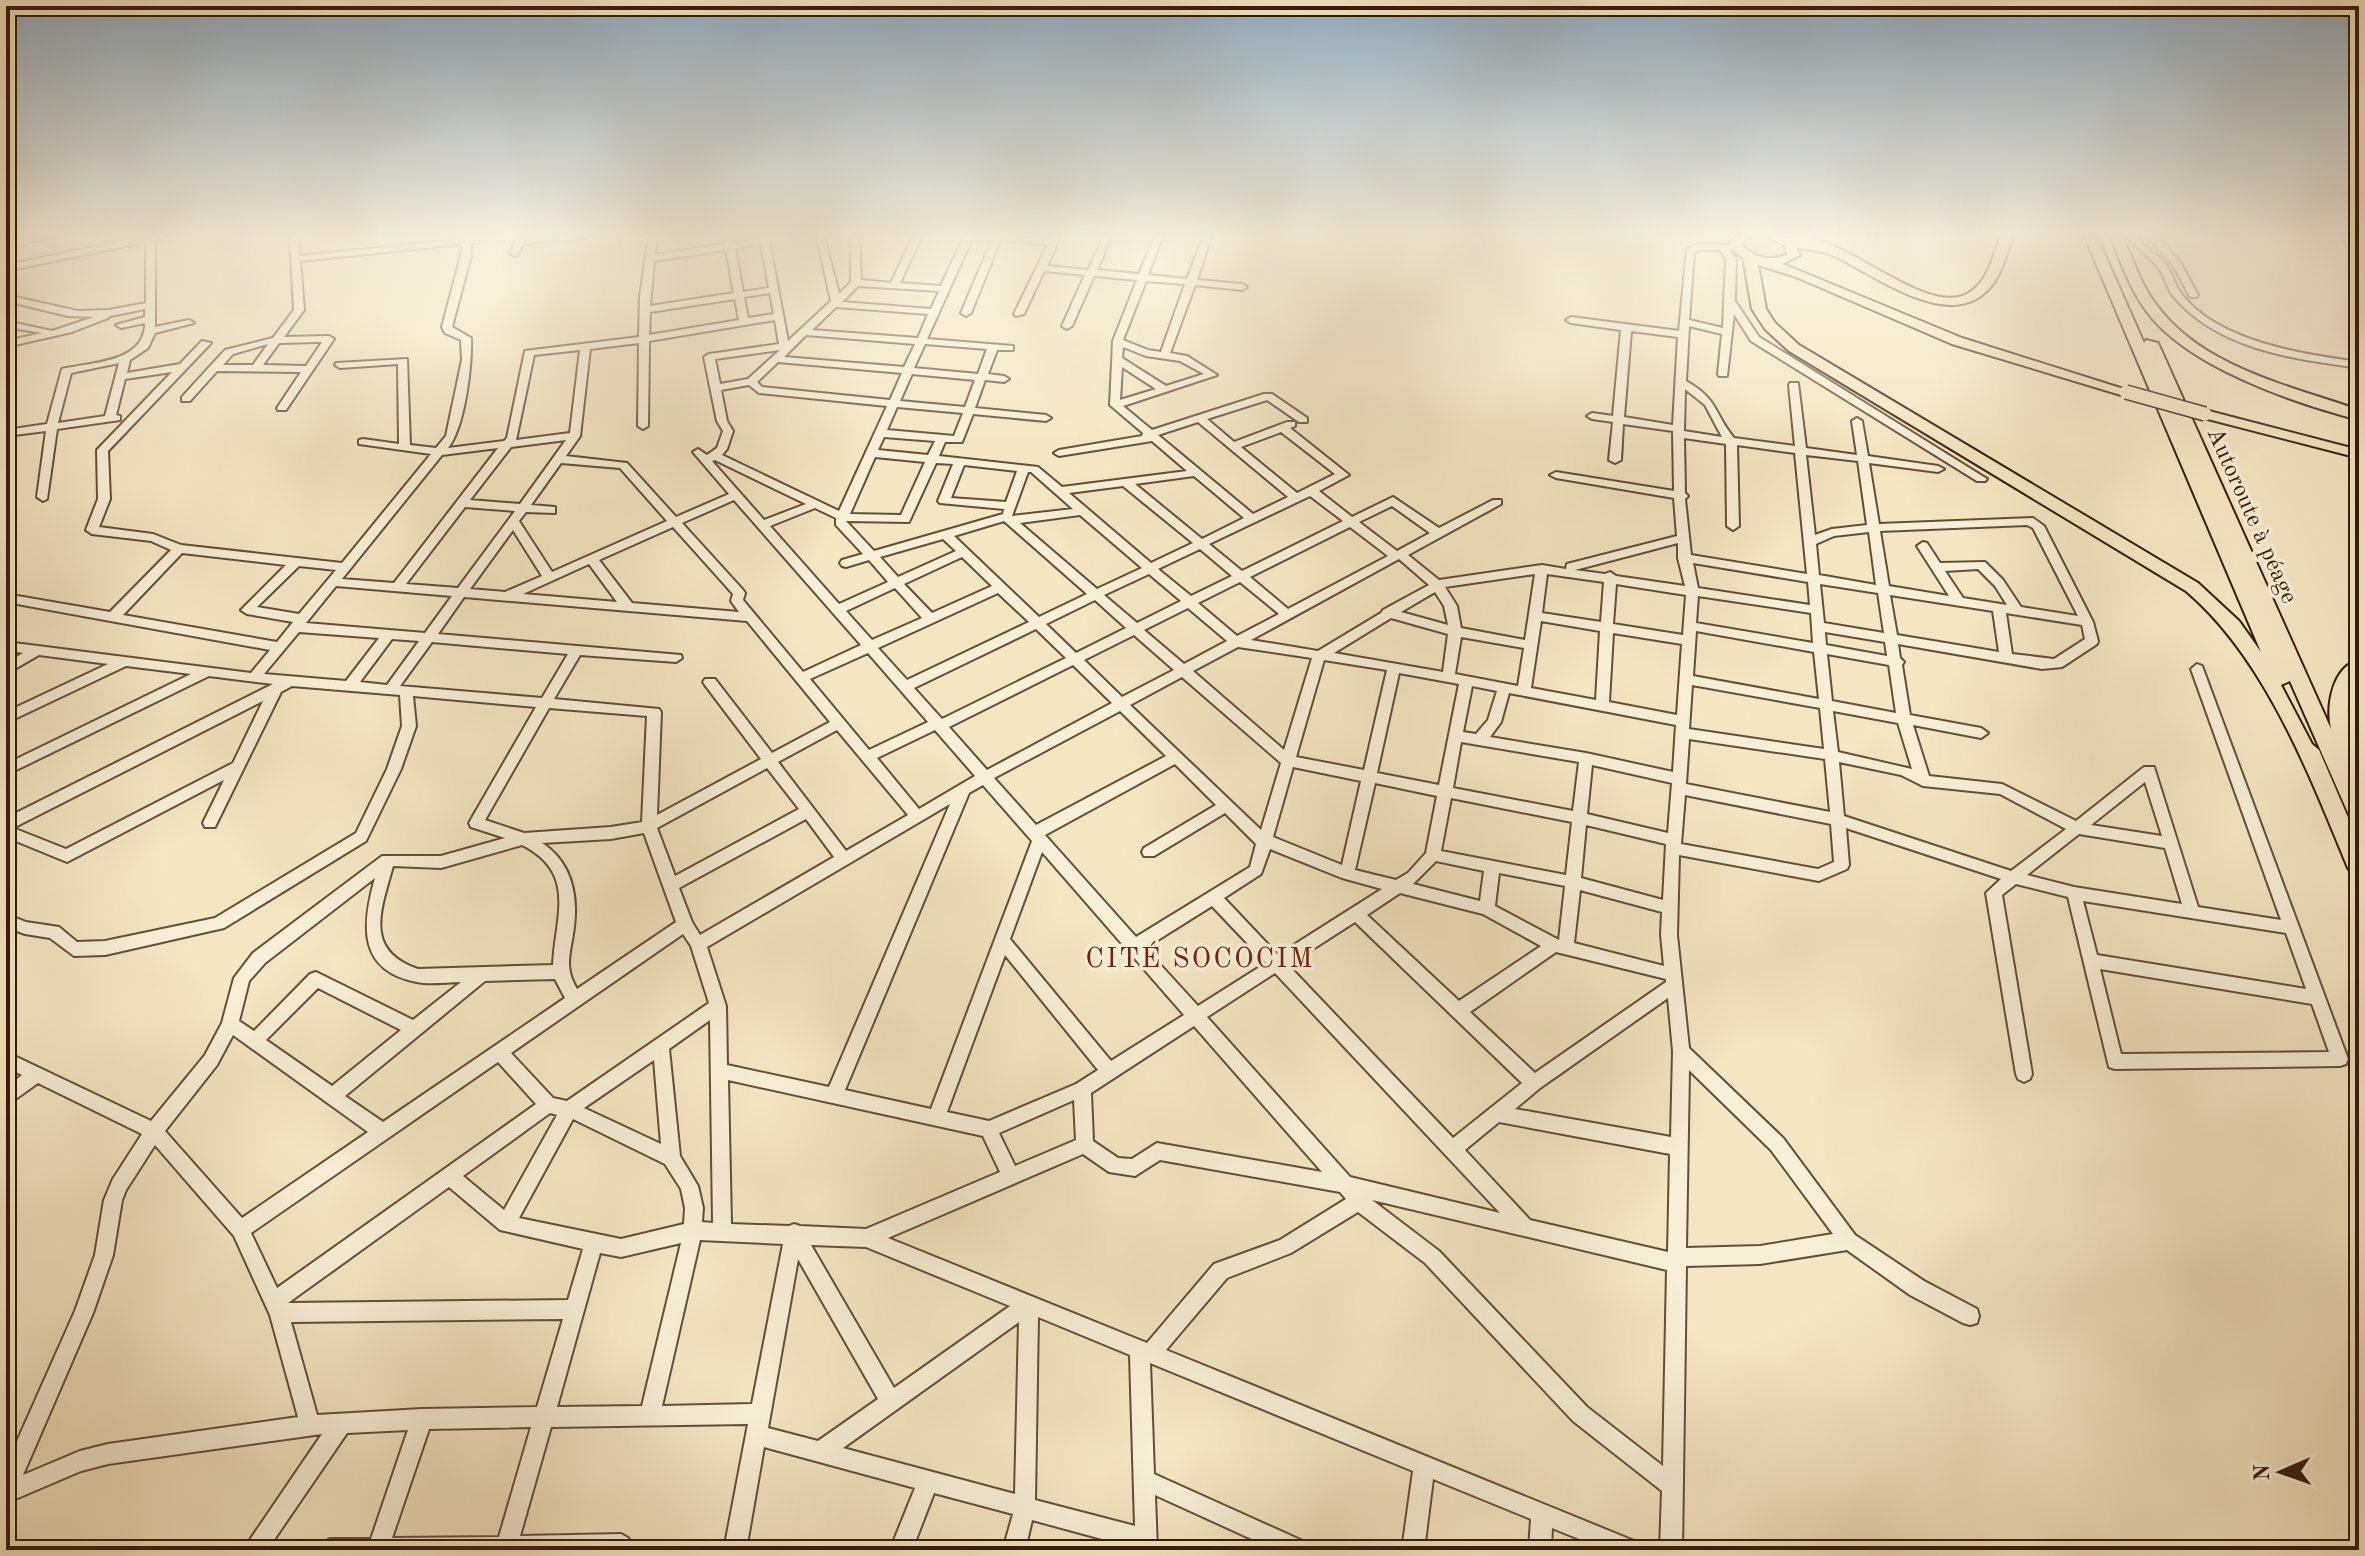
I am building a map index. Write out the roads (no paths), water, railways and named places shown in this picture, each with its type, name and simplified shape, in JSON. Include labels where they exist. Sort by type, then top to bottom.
[{"type":"highway","points":[[1759,308],[1785,341],[1810,360],[2192,587],[2220,609],[2251,646],[2313,763]]},
{"type":"highway","points":[[2121,308],[2278,670],[2313,763],[2359,868]]},
{"type":"highway","name":"Autoroute à péage","points":[[2134,308],[2359,815]]},
{"type":"highway","points":[[2152,308],[2180,337],[2223,363],[2359,415]]},
{"type":"highway","points":[[2359,666],[2349,674],[2337,708],[2340,729],[2359,782]]},
{"type":"main road","points":[[1880,308],[1957,341],[2126,392],[2359,454]]},
{"type":"street","points":[[52,308],[68,313],[109,314]]},
{"type":"street","points":[[6,344],[56,333],[109,314],[138,308]]},
{"type":"street","points":[[43,497],[52,426],[66,371],[125,359],[144,346],[150,331],[150,308]]},
{"type":"street","points":[[255,369],[299,308]]},
{"type":"street","points":[[255,677],[451,437],[467,360],[466,338],[448,331],[452,308]]},
{"type":"street","points":[[643,426],[645,310],[660,308]]},
{"type":"street","points":[[741,308],[744,322]]},
{"type":"street","points":[[777,308],[787,345]]},
{"type":"street","points":[[715,388],[751,382],[830,308]]},
{"type":"street","points":[[886,308],[934,312]]},
{"type":"street","points":[[930,619],[840,522],[936,308]]},
{"type":"street","points":[[966,313],[968,308]]},
{"type":"street","points":[[1019,314],[1022,308]]},
{"type":"street","points":[[1067,326],[1075,308]]},
{"type":"street","points":[[1115,405],[1118,341],[1131,308]]},
{"type":"street","points":[[1164,357],[1182,308]]},
{"type":"street","points":[[1671,1550],[1681,1051],[1671,980],[1671,908],[1692,590],[1684,558],[1680,432],[1686,308]]},
{"type":"street","points":[[1723,374],[1729,308]]},
{"type":"street","points":[[1734,308],[1744,326],[1769,350],[1981,479]]},
{"type":"street","points":[[2193,308],[2241,341],[2274,351],[2359,365]]},
{"type":"street","points":[[397,587],[512,438],[529,353],[645,339],[779,316]]},
{"type":"street","points":[[121,325],[150,319]]},
{"type":"street","points":[[1571,320],[1626,327],[1727,332]]},
{"type":"street","points":[[150,331],[189,323]]},
{"type":"street","points":[[6,324],[56,333]]},
{"type":"street","points":[[1615,460],[1626,327]]},
{"type":"street","points":[[804,332],[1009,348]]},
{"type":"street","points":[[186,399],[224,357],[237,349],[277,339],[329,339],[282,408]]},
{"type":"street","points":[[1115,405],[1212,375],[1183,358],[1164,357],[1118,341]]},
{"type":"street","points":[[206,343],[102,450],[104,499],[92,530],[153,538],[179,549],[345,567]]},
{"type":"street","points":[[707,456],[728,431],[709,357],[787,345]]},
{"type":"street","points":[[6,920],[25,928],[54,932],[74,949],[105,948],[219,924],[361,837],[394,769],[409,726],[398,690],[428,638],[575,436],[585,346]]},
{"type":"street","points":[[880,433],[958,440],[993,346]]},
{"type":"street","points":[[119,377],[224,357]]},
{"type":"street","points":[[110,416],[125,359]]},
{"type":"street","points":[[775,359],[1004,379]]},
{"type":"street","points":[[1117,359],[1165,390]]},
{"type":"street","points":[[340,365],[403,361],[405,447]]},
{"type":"street","points":[[183,366],[213,370],[308,369]]},
{"type":"street","points":[[751,382],[759,390],[1046,418]]},
{"type":"street","points":[[1682,383],[1702,393],[1714,407],[1724,434],[1731,441],[1733,526]]},
{"type":"street","points":[[1009,514],[1181,672],[1288,761],[1580,818],[1674,844],[1819,875],[1842,865],[1794,385]]},
{"type":"street","points":[[1059,453],[1149,436],[1268,396],[1303,420],[1233,446]]},
{"type":"street","points":[[1115,405],[1252,519]]},
{"type":"street","points":[[6,433],[110,416],[120,419],[116,435]]},
{"type":"street","points":[[1592,416],[1731,441],[1938,469]]},
{"type":"street","points":[[1199,418],[1296,498]]},
{"type":"street","points":[[1857,421],[1898,662],[1903,716],[1923,781]]},
{"type":"street","points":[[905,687],[1343,475],[1282,427]]},
{"type":"street","points":[[363,442],[439,452],[575,436]]},
{"type":"street","points":[[707,456],[843,517],[905,519],[941,439]]},
{"type":"street","points":[[871,453],[1034,469],[1236,642],[1394,667],[1602,706],[1682,727],[1904,771],[1923,781],[2002,789],[2077,828],[2170,843]]},
{"type":"street","points":[[707,456],[762,525],[1352,1193],[1432,1257],[1580,1414],[1672,1486]]},
{"type":"street","points":[[558,459],[623,465],[739,593],[737,601],[917,816]]},
{"type":"street","points":[[960,462],[944,501],[1009,514],[1082,511]]},
{"type":"street","points":[[1009,514],[1024,468]]},
{"type":"street","points":[[1059,491],[1194,473]]},
{"type":"street","points":[[1556,475],[1682,496]]},
{"type":"street","points":[[1125,482],[1287,614]]},
{"type":"street","points":[[1311,491],[1439,584],[1454,612],[1458,632],[1448,678]]},
{"type":"street","points":[[505,596],[736,495]]},
{"type":"street","points":[[867,757],[939,725],[1393,501],[1438,533]]},
{"type":"street","points":[[698,944],[963,789],[1497,502]]},
{"type":"street","points":[[462,503],[551,510]]},
{"type":"street","points":[[762,525],[815,504]]},
{"type":"street","points":[[846,563],[1009,514]]},
{"type":"street","points":[[513,521],[549,577]]},
{"type":"street","points":[[1809,542],[1832,533],[1875,528],[2029,521],[2038,526],[2087,622],[2092,641],[2057,664],[1817,626]]},
{"type":"street","points":[[945,534],[1264,841],[1347,874],[1487,909],[1560,947],[1671,980]]},
{"type":"street","points":[[1135,946],[1256,870],[1319,656],[1439,584],[1602,561],[1683,538]]},
{"type":"street","points":[[1923,546],[1960,603]]},
{"type":"street","points":[[113,617],[179,549]]},
{"type":"street","points":[[837,610],[964,552]]},
{"type":"street","points":[[591,558],[628,607]]},
{"type":"street","points":[[1684,558],[1813,581],[2087,622]]},
{"type":"street","points":[[296,562],[247,610],[299,623],[389,634],[676,658]]},
{"type":"street","points":[[1936,567],[1981,565],[2018,612]]},
{"type":"street","points":[[1548,570],[1610,576],[1816,610]]},
{"type":"street","points":[[1524,692],[1536,616],[1548,570]]},
{"type":"street","points":[[1602,706],[1610,576]]},
{"type":"street","points":[[333,582],[750,617]]},
{"type":"street","points":[[801,678],[1000,587]]},
{"type":"street","points":[[6,598],[280,647]]},
{"type":"street","points":[[1999,609],[2006,656]]},
{"type":"street","points":[[1387,613],[1458,632],[1531,645]]},
{"type":"street","points":[[1536,616],[1609,628],[1820,649],[1898,662]]},
{"type":"street","points":[[350,686],[389,634]]},
{"type":"street","points":[[6,646],[291,681],[654,712],[649,826],[685,924],[698,944],[718,1006],[722,1232]]},
{"type":"street","points":[[6,669],[37,650]]},
{"type":"street","points":[[575,1000],[560,972],[569,912],[568,884],[563,870],[527,838],[476,823],[576,650]]},
{"type":"street","points":[[6,718],[125,661]]},
{"type":"street","points":[[1347,874],[1394,667]]},
{"type":"street","points":[[2074,893],[2115,1062],[2340,1059],[2197,669]]},
{"type":"street","points":[[6,770],[208,671]]},
{"type":"street","points":[[1686,679],[1903,716],[1981,733]]},
{"type":"street","points":[[6,828],[291,681]]},
{"type":"street","points":[[710,682],[844,859]]},
{"type":"street","points":[[719,1071],[989,1129],[1082,1089],[1413,877],[1433,855],[1466,682]]},
{"type":"street","points":[[210,823],[276,688]]},
{"type":"street","points":[[1479,740],[1494,722],[1504,689]]},
{"type":"street","points":[[6,1491],[84,1313],[104,1255],[113,1200],[154,1131],[211,1060],[230,1024],[242,978],[259,958],[387,860],[441,862],[527,838],[611,833],[649,826],[839,723]]},
{"type":"street","points":[[1456,736],[1586,758],[1679,784],[1836,819],[2015,878],[2074,893],[2292,928]]},
{"type":"street","points":[[936,1118],[1037,836],[1176,757]]},
{"type":"street","points":[[1458,1011],[1560,947],[1574,882],[1586,758]]},
{"type":"street","points":[[6,828],[67,856],[238,766]]},
{"type":"street","points":[[2024,1074],[1994,893],[2149,771],[2192,912]]},
{"type":"street","points":[[834,1096],[963,789]]},
{"type":"street","points":[[1149,852],[1226,806]]},
{"type":"street","points":[[671,885],[808,811]]},
{"type":"street","points":[[1433,855],[1574,882],[1671,908]]},
{"type":"street","points":[[387,860],[372,917],[372,937],[380,956],[401,972],[418,976],[560,972]]},
{"type":"street","points":[[1487,909],[1492,866]]},
{"type":"street","points":[[1213,897],[1523,1225]]},
{"type":"street","points":[[1357,915],[1534,1083]]},
{"type":"street","points":[[240,1230],[685,924]]},
{"type":"street","points":[[1002,940],[1110,1072]]},
{"type":"street","points":[[2090,961],[2317,998]]},
{"type":"street","points":[[332,1096],[482,974]]},
{"type":"street","points":[[254,1042],[316,979],[415,1029]]},
{"type":"street","points":[[1452,1150],[1534,1083],[1671,980]]},
{"type":"street","points":[[506,1224],[569,1109],[718,1006]]},
{"type":"street","points":[[230,1024],[383,1132]]},
{"type":"street","points":[[650,1415],[693,1231],[694,1208],[689,1186],[671,1158],[661,1046]]},
{"type":"street","points":[[1681,1051],[1777,1144],[1849,1241],[1917,1288],[1970,1316]]},
{"type":"street","points":[[500,1052],[548,1105],[569,1109],[671,1158]]},
{"type":"street","points":[[6,1059],[154,1131],[240,1230],[277,1308],[310,1425]]},
{"type":"street","points":[[6,1098],[36,1074]]},
{"type":"street","points":[[1082,1089],[1085,1145]]},
{"type":"street","points":[[277,1308],[548,1105]]},
{"type":"street","points":[[1498,1114],[1679,1147]]},
{"type":"street","points":[[989,1129],[1011,1177]]},
{"type":"street","points":[[1085,1145],[1115,1166],[1130,1168],[1157,1151],[1352,1193],[1523,1225],[1676,1260],[1760,1255],[1849,1241]]},
{"type":"street","points":[[866,1238],[1085,1145]]},
{"type":"street","points":[[450,1176],[506,1224],[621,1248],[693,1231],[866,1238],[1632,1550]]},
{"type":"street","points":[[6,1491],[80,1461],[108,1454],[310,1425],[422,1419],[650,1415],[758,1424],[820,1452],[1146,1545],[1145,1352],[1221,1271],[1285,1247],[1352,1193]]},
{"type":"street","points":[[794,1233],[891,1402]]},
{"type":"street","points":[[735,1550],[794,1233]]},
{"type":"street","points":[[507,1549],[594,1243]]},
{"type":"street","points":[[820,1452],[1029,1304]]},
{"type":"street","points":[[1014,1550],[1025,1508],[1029,1304]]},
{"type":"street","points":[[277,1308],[576,1309]]},
{"type":"street","points":[[378,1550],[422,1419]]},
{"type":"street","points":[[254,1550],[341,1424]]},
{"type":"street","points":[[1413,1550],[1424,1466]]},
{"type":"street","points":[[1144,1480],[1300,1550]]},
{"type":"street","points":[[901,1550],[928,1481]]},
{"type":"street","points":[[1540,1550],[1542,1514]]},
{"type":"street","points":[[330,1550],[621,1545]]},
{"type":"district","name":"CITÉ SOCOCIM","points":[[1200,957]]}]
